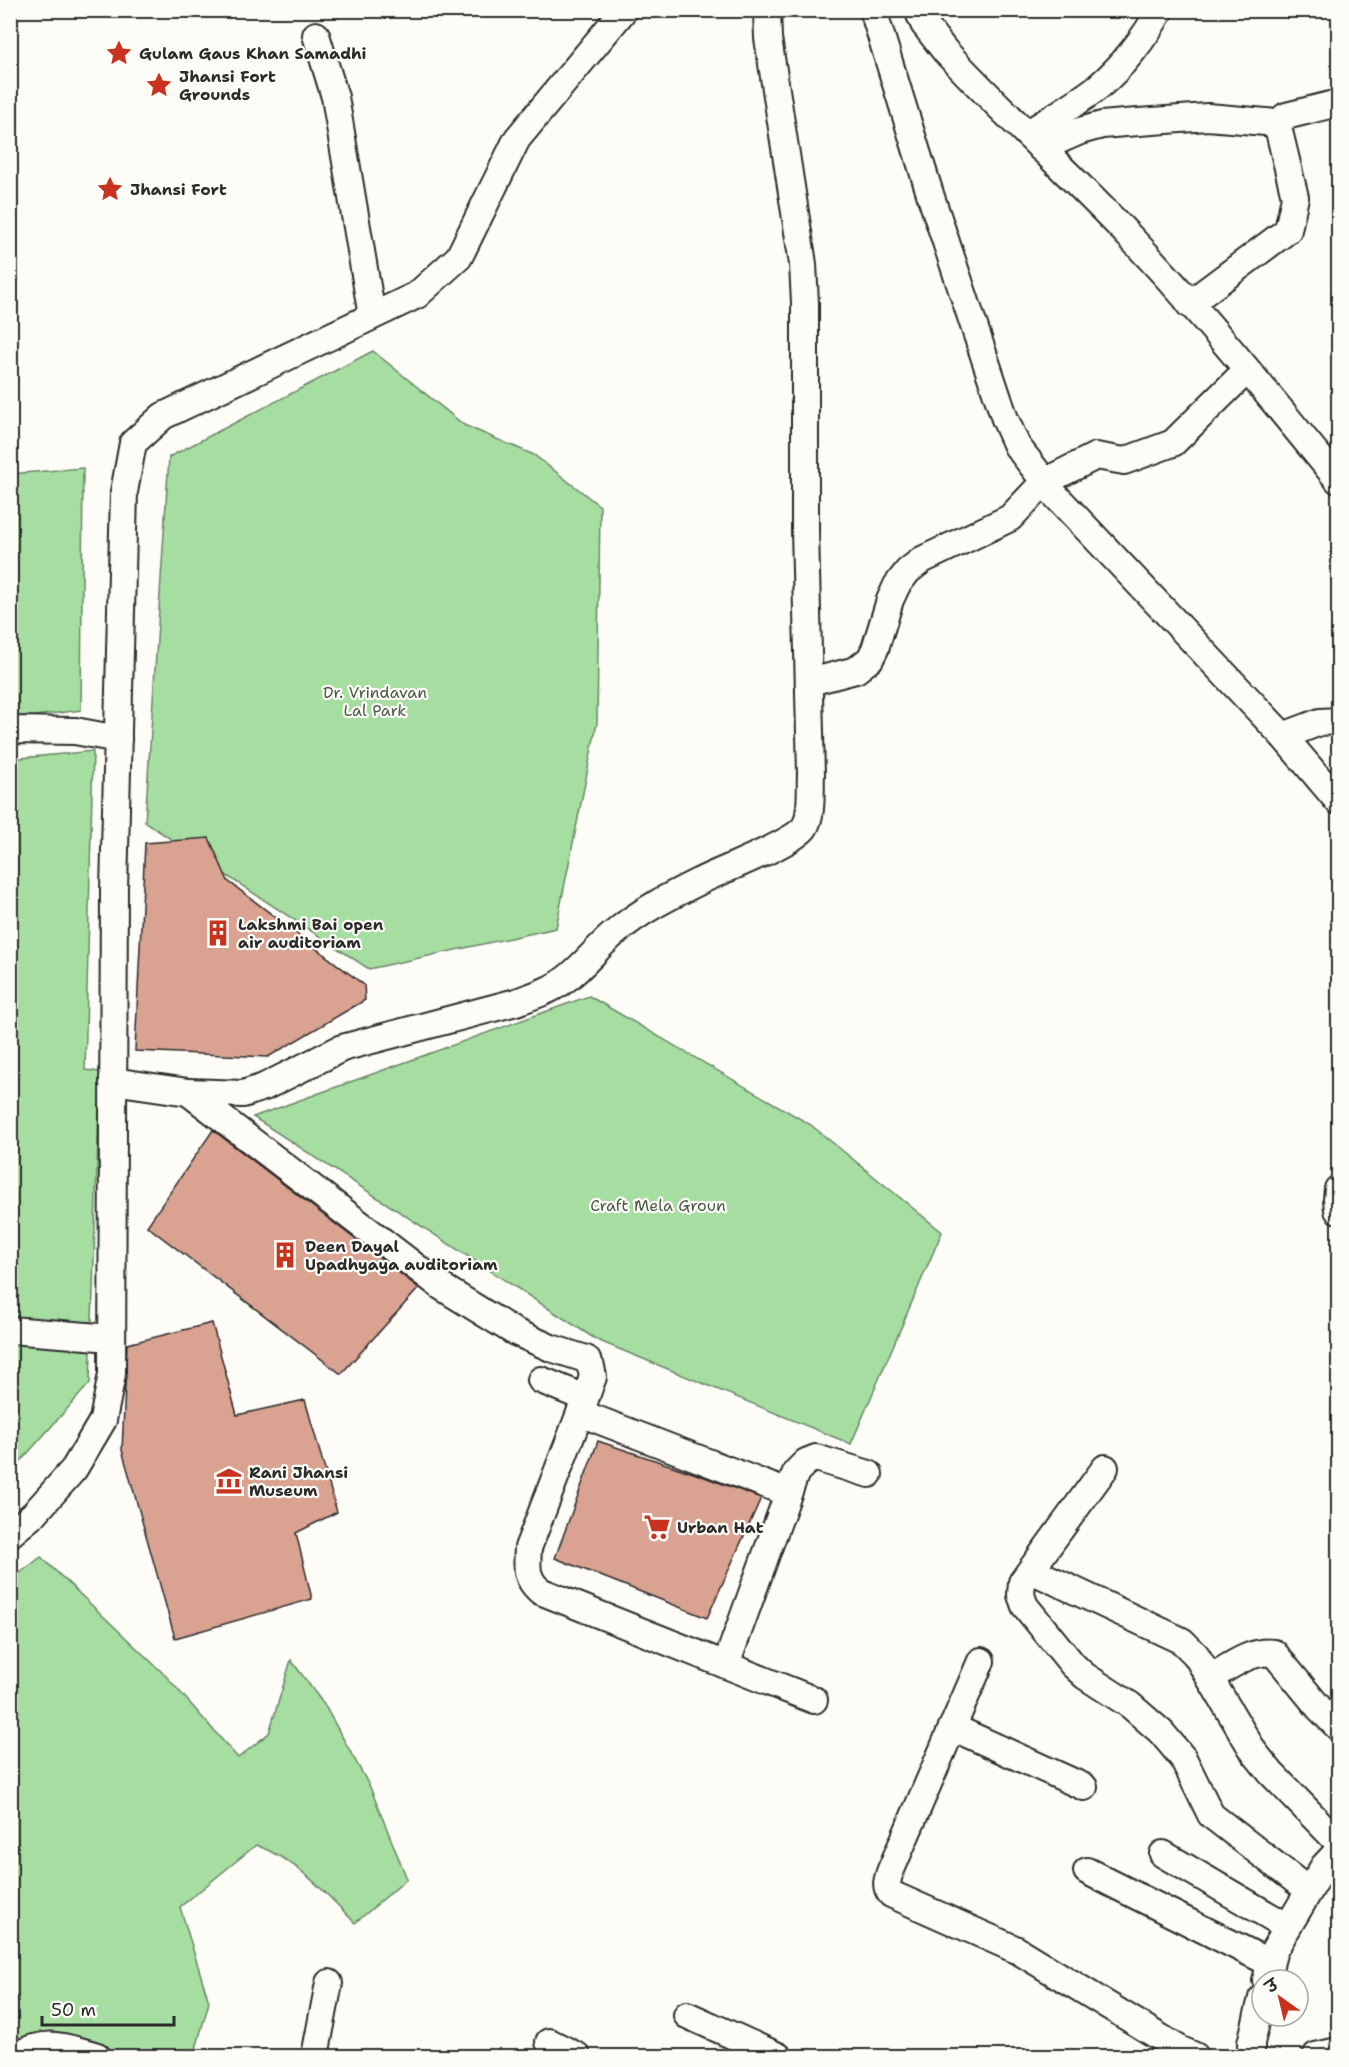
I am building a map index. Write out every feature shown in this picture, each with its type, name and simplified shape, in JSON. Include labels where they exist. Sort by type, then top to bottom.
[{"type":"street","points":[[10,1534],[34,1514],[74,1469],[103,1420],[112,1374],[114,890],[124,492],[133,443],[163,416],[417,295],[459,257],[517,139],[624,10]]},
{"type":"street","points":[[113,1080],[188,1092],[243,1094],[264,1087],[342,1048],[516,1002],[544,992],[565,980],[615,932],[663,899],[795,836],[805,826],[809,813],[811,774],[805,530],[805,303],[803,264],[768,38],[767,10]]},
{"type":"street","points":[[873,10],[931,197],[1005,419],[1017,446],[1044,482],[1283,736],[1338,801]]},
{"type":"street","points":[[918,10],[924,24],[945,51],[1131,238],[1247,370],[1338,480]]},
{"type":"street","points":[[1034,141],[1114,72],[1136,47],[1160,10]]},
{"type":"street","points":[[316,35],[335,97],[372,316]]},
{"type":"street","points":[[1034,141],[1102,125],[1125,123],[1208,117],[1278,123],[1286,116],[1338,103]]},
{"type":"street","points":[[1189,304],[1288,230],[1294,197],[1278,123]]},
{"type":"street","points":[[810,682],[856,670],[870,659],[897,585],[908,571],[922,560],[1010,518],[1044,482],[1096,456],[1124,461],[1173,443],[1247,370]]},
{"type":"street","points":[[1283,736],[1320,722],[1338,721]]},
{"type":"street","points":[[10,730],[75,731],[118,739]]},
{"type":"street","points":[[188,1092],[442,1287],[513,1331],[551,1348],[586,1359],[593,1377],[528,1548],[526,1568],[530,1582],[540,1591],[814,1701]]},
{"type":"street","points":[[1338,1189],[1338,1210]]},
{"type":"street","points":[[10,1330],[112,1338]]},
{"type":"street","points":[[541,1380],[582,1405],[788,1493]]},
{"type":"street","points":[[726,1665],[796,1472],[806,1462],[816,1458],[869,1474]]},
{"type":"street","points":[[1105,1468],[1022,1582],[1021,1595],[1025,1606],[1073,1665],[1085,1676],[1130,1704],[1161,1732],[1183,1758],[1211,1815],[1309,1891]]},
{"type":"street","points":[[1031,1570],[1182,1641],[1196,1655],[1254,1752],[1271,1773],[1338,1842]]},
{"type":"street","points":[[1210,1678],[1253,1654],[1264,1651],[1274,1653],[1320,1709],[1338,1727]]},
{"type":"street","points":[[981,1661],[890,1872],[886,1882],[887,1888],[891,1894],[1017,1950],[1181,2050],[1195,2056]]},
{"type":"street","points":[[952,1728],[1084,1787]]},
{"type":"street","points":[[1269,1968],[1274,1950],[1324,1866],[1338,1851]]},
{"type":"street","points":[[1163,1854],[1288,1927]]},
{"type":"street","points":[[1087,1871],[1261,1968]]},
{"type":"street","points":[[315,2056],[329,1983]]},
{"type":"street","points":[[687,2015],[778,2056]]},
{"type":"street","points":[[1251,2056],[1255,2028]]},
{"type":"street","points":[[549,2042],[577,2056]]},
{"type":"street","points":[[16,2056],[36,2047],[51,2044],[97,2056]]},
{"type":"street","points":[[1316,2056],[1338,2051]]},
{"type":"green space","name":"Dr. Vrindavan Lal Park","points":[[373,351],[464,425],[534,455],[600,506],[597,723],[556,928],[369,969],[145,822],[169,457]]},
{"type":"green space","points":[[83,468],[81,710],[11,719],[10,474]]},
{"type":"green space","points":[[93,751],[85,1070],[100,1072],[90,1383],[11,1472],[11,759]]},
{"type":"green space","name":"Craft Mela Groun","points":[[589,996],[811,1125],[942,1232],[851,1444],[597,1340],[253,1117]]},
{"type":"green space","points":[[41,1557],[166,1676],[238,1758],[269,1733],[291,1660],[325,1706],[370,1787],[407,1879],[355,1923],[322,1889],[298,1869],[256,1845],[180,1907],[209,2002],[194,2056],[130,2056],[57,2035],[11,2052],[11,1580]]},
{"type":"building","name":"Lakshmi Bai open air auditoriam","points":[[209,838],[228,881],[364,985],[365,1000],[268,1057],[135,1051],[145,843]]},
{"type":"building","name":"Deen Dayal Upadhyaya auditoriam","points":[[213,1130],[419,1288],[341,1374],[147,1226]]},
{"type":"building","name":"Rani Jhansi Museum","points":[[212,1323],[237,1415],[305,1400],[337,1512],[296,1533],[312,1599],[175,1638],[122,1450],[127,1344]]},
{"type":"building","name":"Urban Hat","points":[[598,1441],[761,1498],[707,1618],[555,1558]]},
{"type":"place","name":"Gulam Gaus Khan Samadhi","points":[[119,53]]},
{"type":"place","name":"Jhansi Fort Grounds","points":[[159,85]]},
{"type":"place","name":"Jhansi Fort","points":[[110,189]]},
{"type":"place","name":"Lakshmi Bai open air auditoriam","points":[[218,933]]},
{"type":"place","name":"Deen Dayal Upadhyaya auditoriam","points":[[285,1255]]},
{"type":"place","name":"Rani Jhansi Museum","points":[[229,1481]]},
{"type":"place","name":"Urban Hat","points":[[657,1527]]}]
